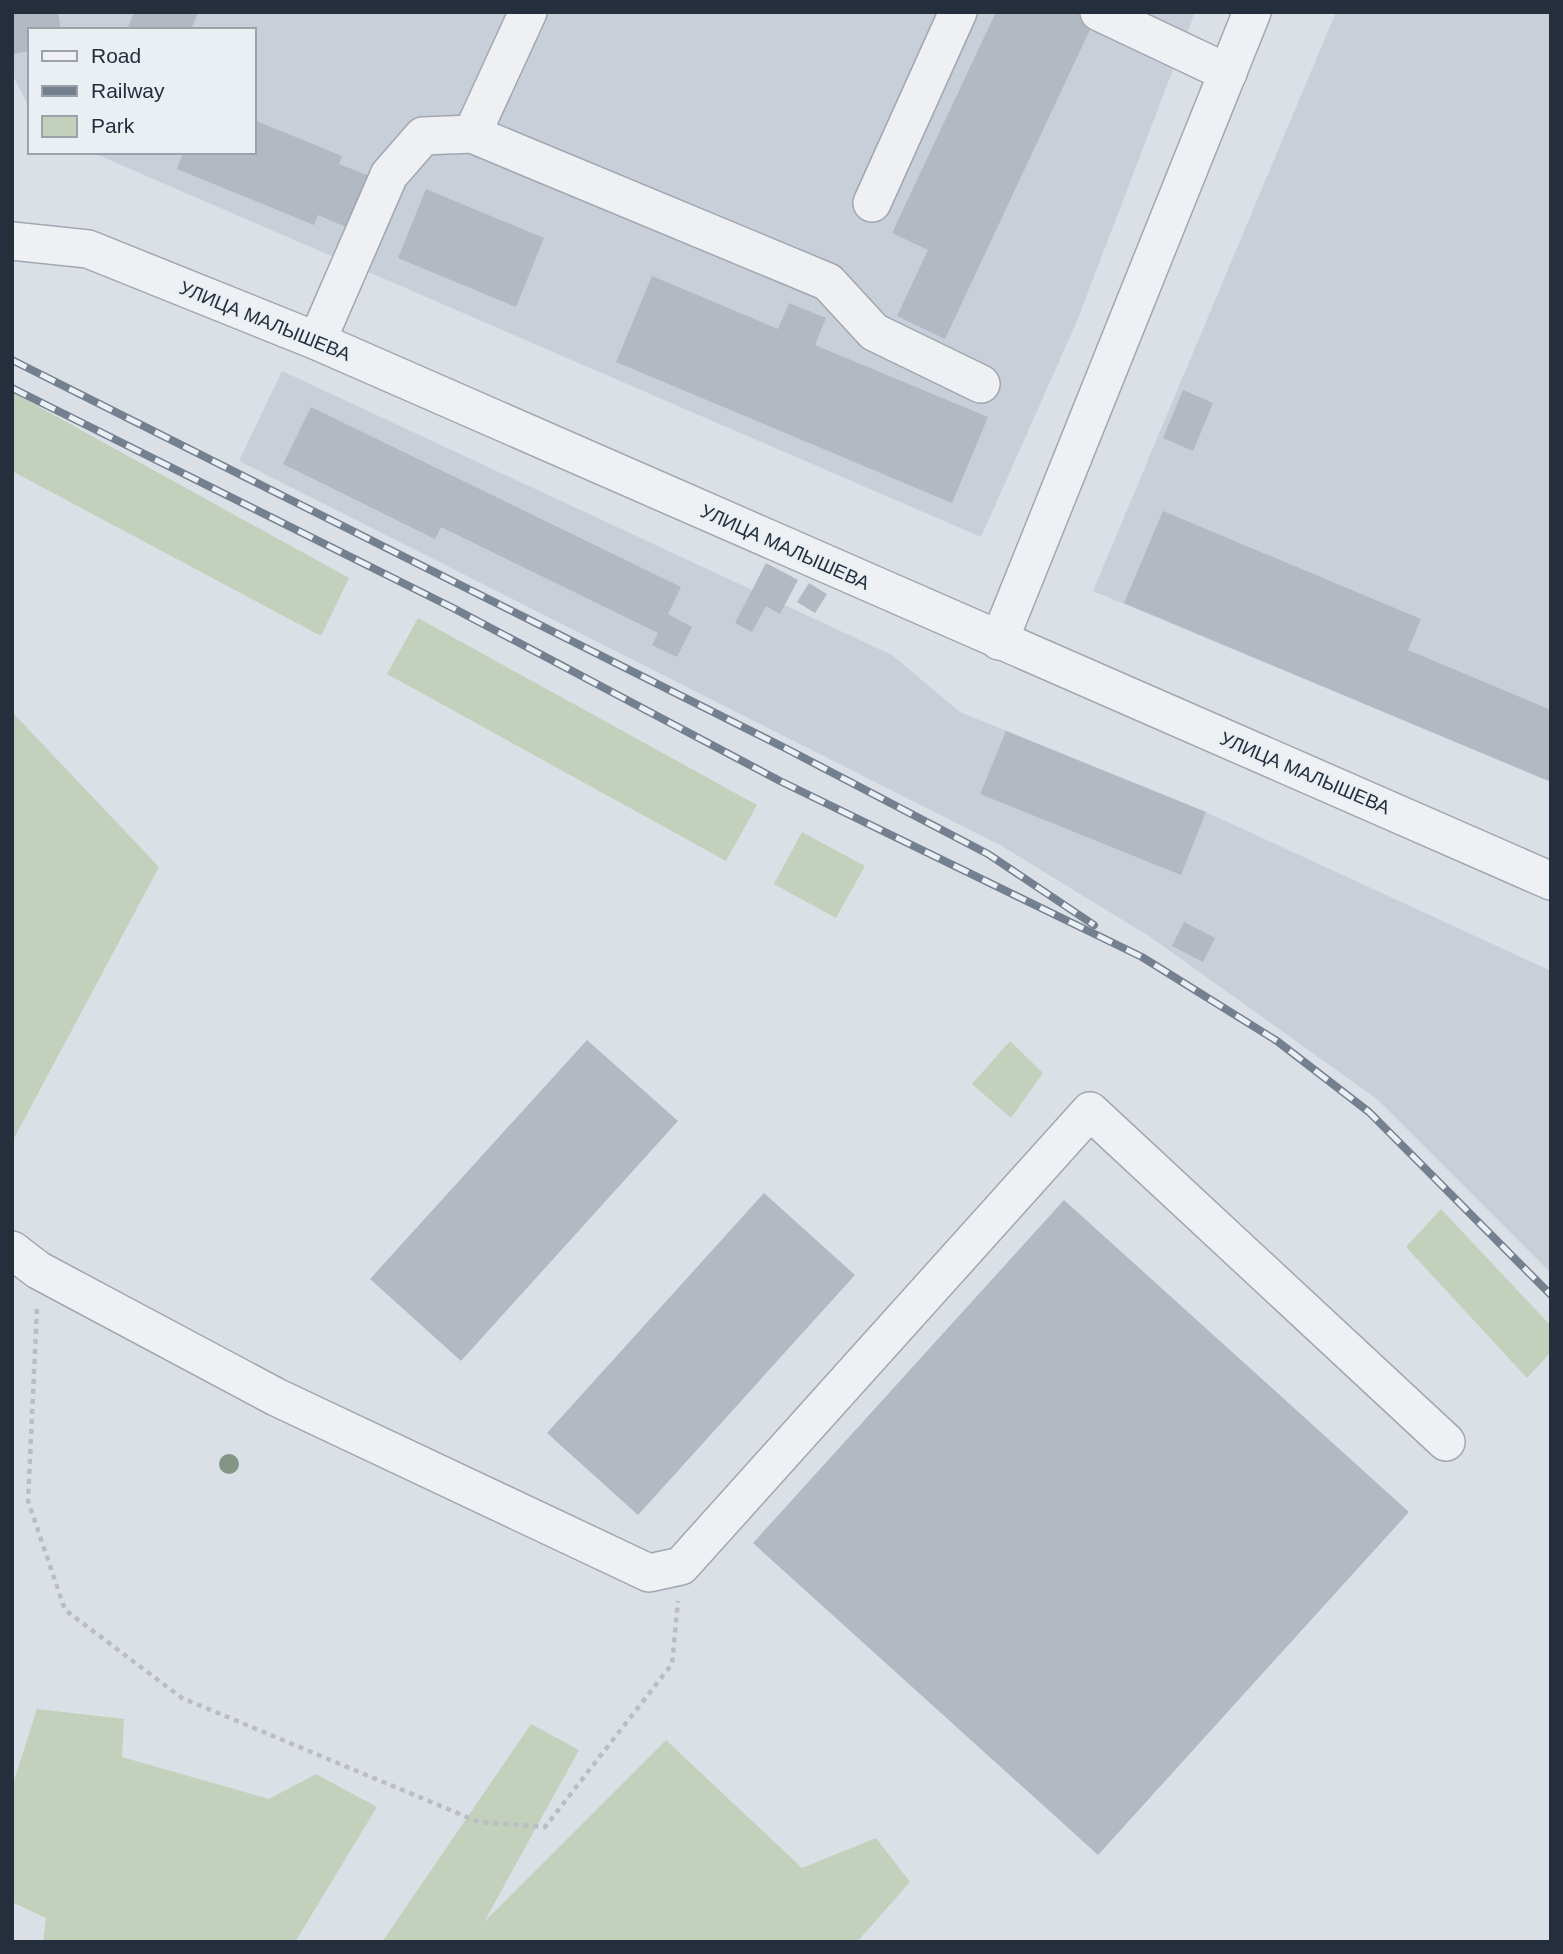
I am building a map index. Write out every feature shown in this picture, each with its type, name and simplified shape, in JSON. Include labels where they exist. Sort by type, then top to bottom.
[{"type":"street","points":[[472,134],[528,12]]},
{"type":"street","points":[[872,203],[958,12]]},
{"type":"street","points":[[1099,12],[1228,73]]},
{"type":"street","points":[[999,641],[1252,12]]},
{"type":"street","points":[[317,341],[388,175],[424,136],[472,134],[828,282],[874,332],[981,384]]},
{"type":"street","name":"УЛИЦА МАЛЫШЕВА","points":[[12,241],[88,250],[317,341],[1551,881]]},
{"type":"street","points":[[25,1260],[276,1397],[649,1573],[681,1566],[1090,1111],[1446,1443]]},
{"type":"path","points":[[25,1260],[28,1501],[65,1609],[182,1698],[479,1822],[545,1827],[673,1664],[681,1566]]},
{"type":"shaded area","points":[[12,12],[1195,12],[1077,321],[981,537],[96,154],[256,154],[256,28],[28,28],[28,106],[15,79],[12,79]]},
{"type":"shaded area","points":[[1336,12],[1551,12],[1551,782],[1093,591]]},
{"type":"shaded area","points":[[282,371],[892,655],[960,712],[1206,812],[1551,971],[1551,1273],[1378,1100],[1152,938],[1000,845],[239,461]]},
{"type":"green space","points":[[12,392],[349,578],[321,636],[12,471]]},
{"type":"green space","points":[[418,618],[757,805],[726,861],[387,674]]},
{"type":"green space","points":[[12,712],[159,867],[12,1142]]},
{"type":"green space","points":[[802,832],[865,866],[836,918],[774,884]]},
{"type":"green space","points":[[1010,1041],[1043,1073],[1011,1118],[972,1084]]},
{"type":"green space","points":[[1441,1209],[1551,1326],[1551,1352],[1527,1378],[1406,1247]]},
{"type":"green space","points":[[37,1709],[124,1719],[122,1757],[269,1799],[316,1774],[377,1807],[295,1942],[43,1942],[46,1918],[12,1902],[12,1787]]},
{"type":"green space","points":[[531,1724],[579,1750],[484,1922],[666,1740],[802,1868],[876,1838],[910,1882],[857,1942],[382,1942]]},
{"type":"building","points":[[12,12],[58,12],[61,28],[28,28],[28,51],[12,54]]},
{"type":"building","points":[[134,12],[198,12],[192,28],[128,28]]},
{"type":"building","points":[[996,12],[1080,12],[1095,19],[945,339],[897,316],[928,250],[892,233]]},
{"type":"building","points":[[256,121],[342,156],[339,164],[370,176],[348,228],[318,215],[314,225],[177,169],[182,154],[256,154]]},
{"type":"building","points":[[426,189],[544,238],[516,307],[398,258]]},
{"type":"building","points":[[652,276],[778,329],[789,303],[826,318],[815,345],[988,417],[952,503],[616,362]]},
{"type":"building","points":[[1183,390],[1213,403],[1193,451],[1163,438]]},
{"type":"building","points":[[311,407],[681,587],[668,614],[692,627],[677,657],[652,645],[658,633],[441,527],[435,539],[283,464]]},
{"type":"building","points":[[1163,511],[1421,619],[1408,650],[1551,710],[1551,782],[1124,603]]},
{"type":"building","points":[[766,563],[798,580],[780,614],[766,606],[752,632],[735,623]]},
{"type":"building","points":[[809,583],[827,594],[815,613],[797,602]]},
{"type":"building","points":[[1006,731],[1206,812],[1181,875],[980,794]]},
{"type":"building","points":[[1184,922],[1215,938],[1203,962],[1172,946]]},
{"type":"building","points":[[587,1040],[678,1121],[461,1361],[370,1279]]},
{"type":"building","points":[[764,1193],[855,1275],[638,1515],[547,1433]]},
{"type":"building","points":[[1064,1200],[1409,1512],[1098,1855],[753,1543]]},
{"type":"railway","points":[[12,360],[787,749],[988,854],[1094,925]]},
{"type":"railway","points":[[12,388],[453,608],[780,781],[1142,957],[1277,1041],[1369,1112],[1551,1295]]}]
